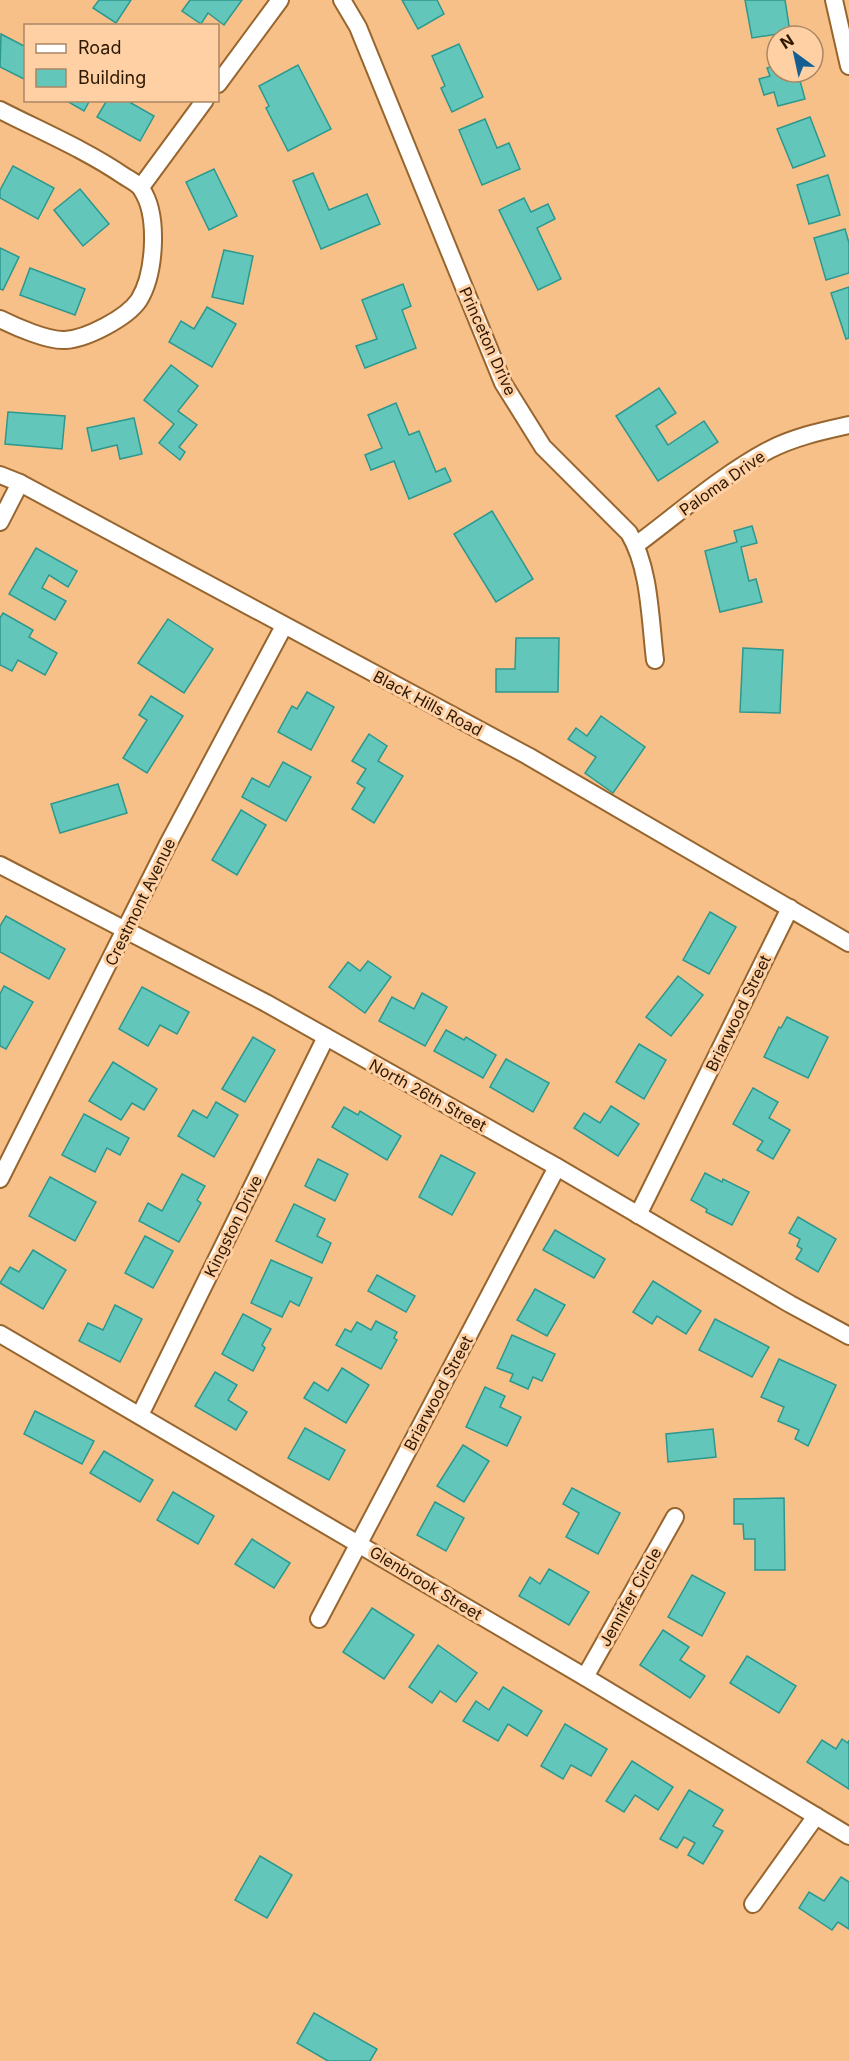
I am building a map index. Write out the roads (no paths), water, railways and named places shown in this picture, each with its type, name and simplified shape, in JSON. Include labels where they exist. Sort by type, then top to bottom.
[{"type":"street","points":[[219,83],[280,0]]},
{"type":"street","name":"Princeton Drive","points":[[342,0],[358,27],[503,383],[543,447],[629,533],[636,545],[644,570],[655,660]]},
{"type":"street","points":[[834,0],[849,66]]},
{"type":"street","points":[[141,187],[204,102]]},
{"type":"street","points":[[0,110],[104,163],[141,187],[147,197],[154,240],[147,280],[139,300],[126,313],[88,335],[58,339],[22,330],[0,320]]},
{"type":"street","name":"Paloma Drive","points":[[636,545],[727,478],[770,450],[812,434],[849,425]]},
{"type":"street","name":"Black Hills Road","points":[[0,475],[20,483],[528,756],[849,943]]},
{"type":"street","points":[[0,522],[20,483]]},
{"type":"street","name":"Crestmont Avenue","points":[[0,1179],[168,844],[284,626]]},
{"type":"street","name":"North 26th Street","points":[[0,865],[326,1037],[849,1336]]},
{"type":"street","name":"Briarwood Street","points":[[638,1215],[790,908]]},
{"type":"street","name":"Kingston Drive","points":[[140,1415],[326,1037]]},
{"type":"street","name":"Briarwood Street","points":[[319,1619],[557,1167]]},
{"type":"street","name":"Glenbrook Street","points":[[0,1334],[585,1677],[849,1836]]},
{"type":"street","name":"Jennifer Circle","points":[[585,1677],[675,1517]]},
{"type":"street","points":[[753,1904],[816,1816]]}]
